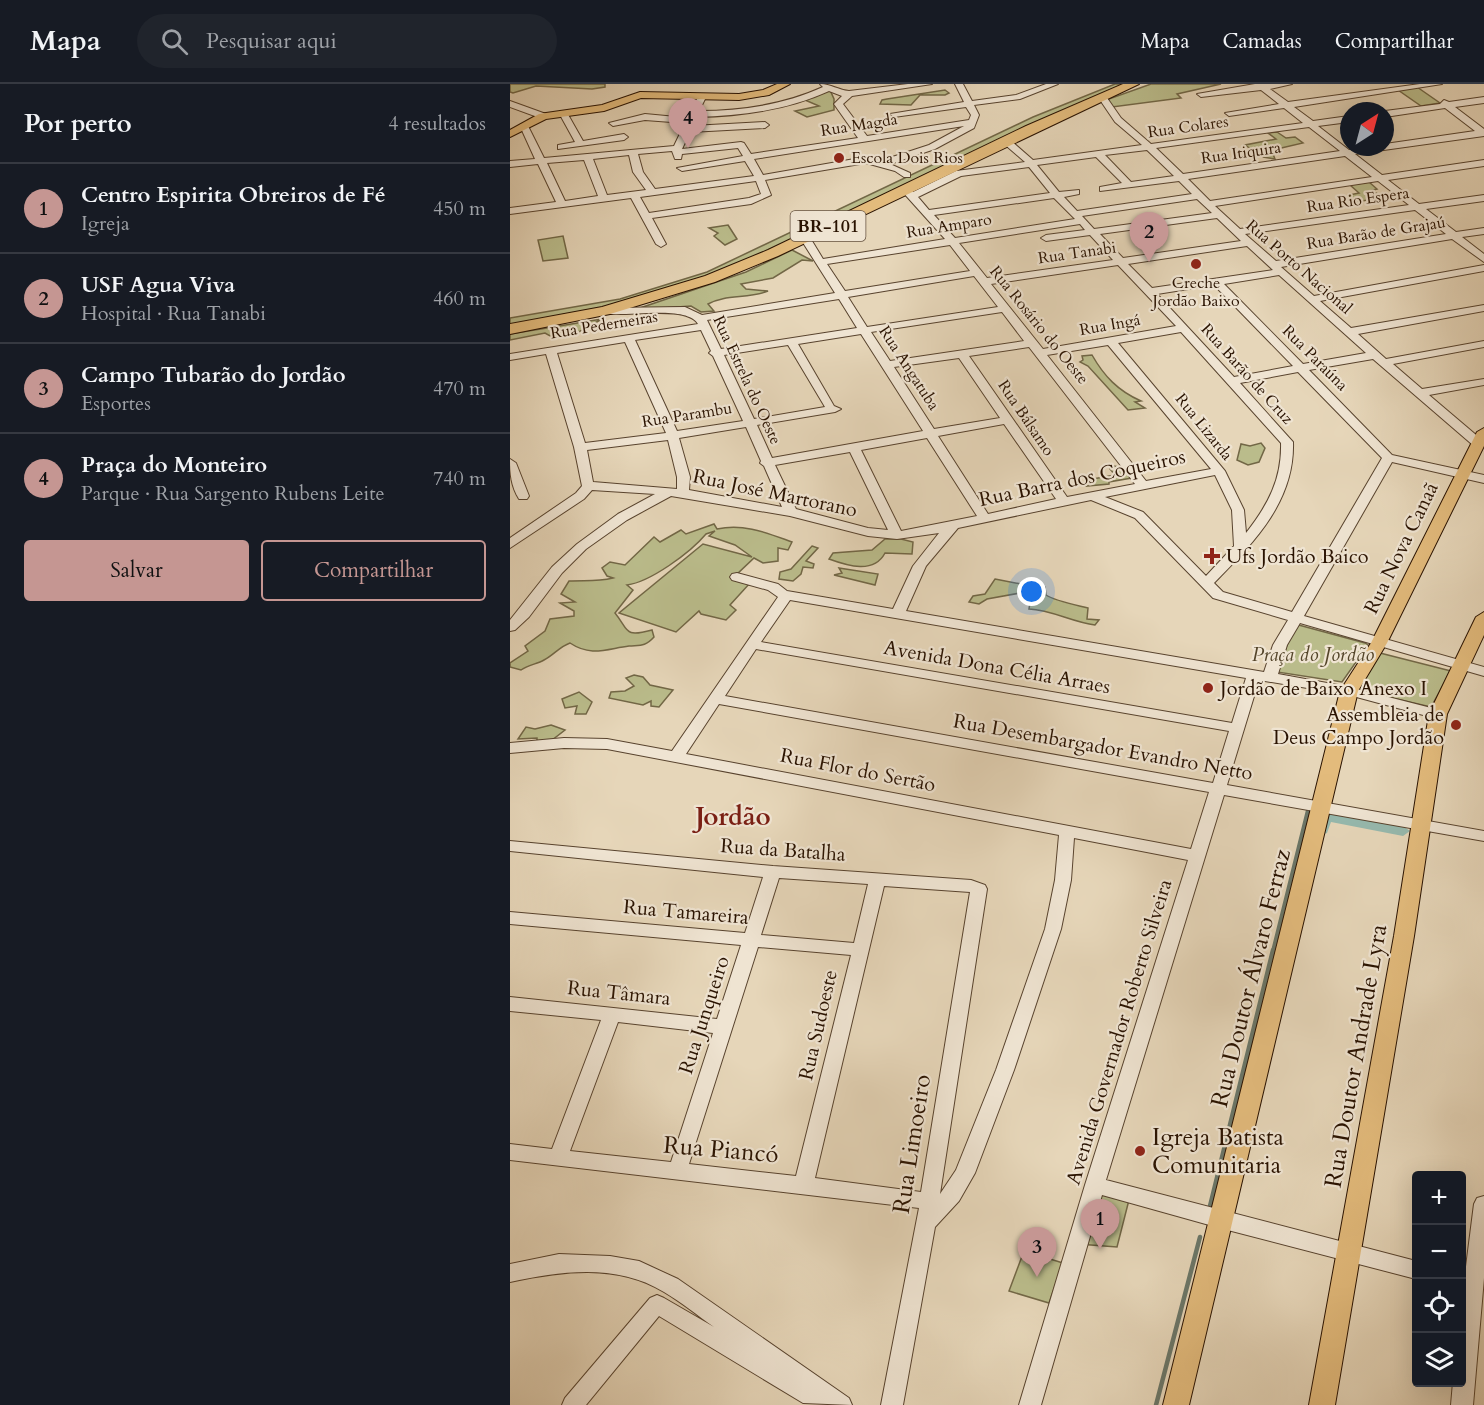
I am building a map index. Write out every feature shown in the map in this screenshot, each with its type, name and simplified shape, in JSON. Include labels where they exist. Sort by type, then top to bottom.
[{"type":"highway","name":"BR-101","points":[[510,316],[594,301],[698,270],[908,187],[1133,84]]},
{"type":"highway","name":"BR-101","points":[[510,329],[605,311],[710,279],[805,237],[1104,96]]},
{"type":"main road","points":[[510,134],[543,116],[604,108],[634,96],[649,93],[702,97],[754,95],[785,84]]},
{"type":"main road","name":"Rua Nova Canaã","points":[[1319,808],[1349,691],[1379,644],[1481,438]]},
{"type":"main road","name":"Rua Doutor Andrade Lyra","points":[[1322,1405],[1422,826],[1438,714],[1484,617]]},
{"type":"main road","name":"Rua Doutor Álvaro Ferraz","points":[[1176,1405],[1319,808]]},
{"type":"street","points":[[843,97],[928,84]]},
{"type":"street","points":[[880,163],[932,147],[968,129],[974,122],[975,115],[959,84]]},
{"type":"street","points":[[894,114],[1027,95],[1054,84]]},
{"type":"street","points":[[1201,94],[1288,84]]},
{"type":"street","points":[[1229,113],[1416,85],[1438,84]]},
{"type":"street","points":[[1416,85],[1428,93]]},
{"type":"street","points":[[691,122],[734,113],[778,108],[809,98],[826,86],[843,97],[864,139]]},
{"type":"street","points":[[1261,86],[1340,147]]},
{"type":"street","name":"Rua Porto Nacional","points":[[1104,96],[1198,196],[1247,243],[1378,359],[1481,438]]},
{"type":"street","points":[[693,186],[682,168],[677,150],[702,97]]},
{"type":"street","points":[[1437,99],[1484,132]]},
{"type":"street","points":[[1394,113],[1484,100]]},
{"type":"street","points":[[510,104],[543,116]]},
{"type":"street","points":[[561,147],[624,137],[604,108]]},
{"type":"street","points":[[563,113],[580,143]]},
{"type":"street","points":[[613,123],[645,117],[691,122],[765,125]]},
{"type":"street","name":"Rua Colares","points":[[959,174],[1340,120]]},
{"type":"street","name":"Rua Magda","points":[[682,168],[974,122]]},
{"type":"street","points":[[524,126],[562,204]]},
{"type":"street","name":"Rua Itiquira","points":[[1394,146],[1484,132]]},
{"type":"street","name":"Rua Barão de Cruz","points":[[1006,141],[1031,164],[1057,195],[1184,328],[1287,442],[1281,488],[1273,505],[1241,547]]},
{"type":"street","points":[[510,164],[633,152],[741,145],[760,178],[766,195],[763,198],[646,216]]},
{"type":"street","points":[[633,152],[638,172],[652,192]]},
{"type":"street","name":"Rua Itiquira","points":[[1103,189],[1340,153]]},
{"type":"street","points":[[1099,154],[1129,185]]},
{"type":"street","points":[[1352,156],[1484,259]]},
{"type":"street","points":[[588,157],[604,199]]},
{"type":"street","points":[[510,211],[760,178],[866,160],[880,163],[908,187],[959,174]]},
{"type":"street","points":[[1207,204],[1484,163]]},
{"type":"street","points":[[941,172],[959,174]]},
{"type":"street","name":"Rua Rosário do Oeste","points":[[908,187],[926,213],[1041,353],[1142,484]]},
{"type":"street","points":[[926,213],[1076,192]]},
{"type":"street","points":[[634,195],[661,244]]},
{"type":"street","name":"Rua Amparo","points":[[821,262],[1198,196]]},
{"type":"street","name":"Rua Rio Espera","points":[[1236,232],[1484,198]]},
{"type":"street","points":[[1046,238],[1217,214]]},
{"type":"street","name":"Rua Barão de Grajaú","points":[[1217,282],[1276,268],[1484,231]]},
{"type":"street","name":"Rua Angatuba","points":[[805,237],[985,518]]},
{"type":"street","name":"Rua Tanabi","points":[[984,282],[1247,243]]},
{"type":"street","points":[[1312,299],[1484,268]]},
{"type":"street","name":"Rua Pederneiras","points":[[510,357],[629,338],[843,293],[976,273]]},
{"type":"street","points":[[1149,292],[1217,282]]},
{"type":"street","name":"Rua Paraúna","points":[[1217,282],[1388,458]]},
{"type":"street","points":[[1350,332],[1484,308]]},
{"type":"street","points":[[715,353],[1004,309]]},
{"type":"street","name":"Rua Estrela do Oeste","points":[[605,311],[685,310],[702,322],[766,463],[791,512]]},
{"type":"street","name":"Rua Ingá","points":[[1041,353],[1184,328]]},
{"type":"street","points":[[510,627],[528,612],[540,590],[558,570],[598,532],[676,492],[685,473],[629,338]]},
{"type":"street","name":"Rua Parambu","points":[[580,447],[671,436],[832,407],[792,342]]},
{"type":"street","name":"Rua Lizarda","points":[[1112,342],[1219,471],[1238,510],[1241,547]]},
{"type":"street","points":[[888,364],[1033,343]]},
{"type":"street","points":[[1230,381],[1300,368],[1484,344]]},
{"type":"street","points":[[510,544],[580,496],[588,486],[580,447],[551,351]]},
{"type":"street","name":"Rua Bálsamo","points":[[962,354],[1063,501]]},
{"type":"street","points":[[1420,393],[1484,382]]},
{"type":"street","points":[[766,463],[1006,420]]},
{"type":"street","points":[[854,448],[897,535]]},
{"type":"street","points":[[1270,677],[1280,645],[1294,619],[1388,458],[1484,478]]},
{"type":"street","points":[[510,463],[523,496]]},
{"type":"street","name":"Rua Barra dos Coqueiros","points":[[953,526],[1142,484],[1219,471]]},
{"type":"street","name":"Rua José Martorano","points":[[588,486],[606,485],[676,492],[791,512],[868,532],[897,535],[953,526]]},
{"type":"street","points":[[1121,489],[1139,515],[1218,595],[1379,644],[1484,672]]},
{"type":"street","points":[[1089,495],[1139,515]]},
{"type":"street","points":[[740,503],[783,496]]},
{"type":"street","points":[[898,614],[917,568],[934,544],[953,526]]},
{"type":"street","points":[[1206,584],[1241,547]]},
{"type":"street","points":[[736,577],[773,587],[785,595],[1349,691],[1438,714]]},
{"type":"street","points":[[676,757],[785,595]]},
{"type":"street","name":"Avenida Dona Célia Arraes","points":[[751,644],[1236,728]]},
{"type":"street","name":"Avenida Governador Roberto Silveira","points":[[1030,1405],[1095,1185],[1254,674]]},
{"type":"street","name":"Rua Desembargador Evandro Netto","points":[[714,699],[1484,836]]},
{"type":"street","name":"Rua Flor do Sertão","points":[[510,748],[583,742],[676,757],[1197,856]]},
{"type":"street","points":[[926,1224],[951,1195],[965,1173],[1005,1070],[1053,930],[1063,880],[1067,831]]},
{"type":"street","name":"Rua da Batalha","points":[[510,846],[773,872],[971,886],[980,891]]},
{"type":"street","name":"Rua Junqueiro","points":[[677,1172],[773,872]]},
{"type":"street","name":"Rua Sudoeste","points":[[804,1183],[878,878]]},
{"type":"street","name":"Rua Limoeiro","points":[[892,1405],[926,1224],[980,891]]},
{"type":"street","name":"Rua Tamareira","points":[[510,918],[859,950]]},
{"type":"street","name":"Rua Tâmara","points":[[510,1004],[724,1027]]},
{"type":"street","points":[[558,1158],[612,1015]]},
{"type":"street","name":"Rua Piancó","points":[[510,1152],[677,1172],[804,1183],[928,1201]]},
{"type":"street","points":[[1095,1185],[1220,1220],[1412,1269]]},
{"type":"street","points":[[1462,1405],[1467,1283],[1484,1204]]},
{"type":"street","points":[[510,1273],[559,1263],[610,1265],[639,1270],[671,1285],[841,1405]]},
{"type":"street","points":[[573,1405],[657,1304],[811,1396],[821,1391]]},
{"type":"green space","points":[[510,84],[605,84],[605,87],[592,89],[536,86],[513,93],[510,92]]},
{"type":"green space","points":[[1115,84],[1133,84],[740,264],[643,299],[510,327],[510,318],[620,299],[707,272],[1033,117]]},
{"type":"green space","points":[[1151,84],[1221,84],[1177,94],[1181,98],[1112,107],[1106,100]]},
{"type":"green space","points":[[1417,87],[1440,103],[1421,106],[1398,90]]},
{"type":"green space","points":[[830,90],[834,99],[834,110],[807,117],[795,111],[819,106],[805,100]]},
{"type":"green space","points":[[945,90],[949,93],[920,95],[911,105],[880,104],[882,100]]},
{"type":"green space","points":[[1277,132],[1286,138],[1295,137],[1303,143],[1277,149],[1280,153],[1273,154],[1275,159],[1263,157],[1245,145],[1276,139],[1268,133]]},
{"type":"green space","points":[[1369,182],[1377,189],[1369,191],[1388,197],[1355,202],[1350,198],[1349,195],[1359,193],[1350,185]]},
{"type":"green space","points":[[728,225],[737,239],[725,245],[714,236],[718,233],[709,228]]},
{"type":"green space","points":[[563,236],[568,258],[543,261],[538,240]]},
{"type":"green space","points":[[792,250],[813,261],[802,260],[773,278],[741,284],[746,289],[768,291],[708,304],[714,311],[701,312],[691,306],[647,309],[643,307],[746,272]]},
{"type":"green space","points":[[602,319],[577,333],[552,337],[545,333],[510,340],[510,334]]},
{"type":"green space","points":[[1092,355],[1112,382],[1125,393],[1141,401],[1135,402],[1145,408],[1128,410],[1088,366],[1080,362],[1083,360],[1082,356]]},
{"type":"green space","points":[[1261,443],[1265,448],[1259,462],[1248,465],[1237,460],[1241,444],[1250,446]]},
{"type":"green space","points":[[1114,466],[1127,469],[1126,472],[1132,478],[1109,482],[1109,484],[1087,486],[1090,483],[1087,480],[1115,475],[1110,469]]},
{"type":"green space","points":[[714,524],[717,529],[746,528],[792,542],[788,550],[778,548],[778,561],[763,563],[754,558],[734,577],[751,582],[730,605],[736,610],[726,620],[701,614],[699,611],[676,632],[619,613],[703,544],[752,557],[735,545],[709,536],[715,531],[706,534],[680,558],[658,573],[627,585],[633,590],[615,613],[631,633],[652,630],[654,637],[648,642],[642,645],[599,651],[585,650],[570,643],[544,660],[521,670],[510,667],[510,663],[528,651],[525,646],[545,631],[550,619],[574,616],[574,611],[560,603],[575,602],[561,594],[569,581],[613,578],[607,576],[602,568],[610,562],[625,565],[654,537],[660,542],[681,530],[686,534]]},
{"type":"green space","points":[[885,539],[913,542],[912,554],[885,553],[880,560],[867,566],[852,566],[829,559],[833,553],[872,550]]},
{"type":"green space","points":[[812,546],[818,548],[806,561],[814,564],[813,568],[803,567],[801,574],[793,581],[779,579],[780,572],[791,569]]},
{"type":"green space","points":[[839,568],[878,574],[875,585],[834,575],[842,573]]},
{"type":"green space","points":[[995,579],[1021,584],[1026,579],[1045,587],[1046,595],[1050,597],[1088,608],[1087,619],[1099,620],[1095,625],[1029,609],[1030,602],[1023,599],[1020,593],[987,599],[979,604],[969,602],[973,596],[985,594]]},
{"type":"green space","name":"Praça do Jordão","points":[[1295,624],[1368,645],[1342,682],[1277,672]]},
{"type":"green space","name":"Praça do Jordão","points":[[1380,653],[1451,671],[1431,707],[1358,690]]},
{"type":"green space","points":[[634,675],[643,677],[650,685],[673,690],[659,707],[651,706],[651,701],[643,705],[609,698],[611,692],[625,691],[634,686],[626,678]]},
{"type":"green space","points":[[579,692],[592,702],[586,714],[575,714],[577,706],[565,708],[562,699]]},
{"type":"green space","points":[[551,725],[565,730],[552,740],[537,742],[537,738],[518,739],[526,727],[535,729]]},
{"type":"green space","points":[[1087,1185],[1130,1196],[1117,1247],[1078,1244]]},
{"type":"green space","points":[[1024,1251],[1063,1263],[1049,1303],[1009,1291]]},
{"type":"waterway","points":[[1273,951],[1308,810]]},
{"type":"waterway","points":[[1322,830],[1325,816],[1403,831]]},
{"type":"waterway","points":[[1210,1206],[1273,950]]},
{"type":"waterway","points":[[1156,1405],[1200,1237]]},
{"type":"place","name":"Praça do Monteiro","points":[[688,148]]},
{"type":"place","name":"Escola Dois Rios","points":[[839,158]]},
{"type":"place","name":"USF Agua Viva","points":[[1149,262]]},
{"type":"place","name":"Creche Jordão Baixo","points":[[1196,264]]},
{"type":"place","name":"Ufs Jordão Baico","points":[[1212,556]]},
{"type":"place","name":"Jordão de Baixo Anexo I","points":[[1208,688]]},
{"type":"place","name":"Assembleia de Deus Campo Jordão","points":[[1456,725]]},
{"type":"place","name":"Igreja Batista Comunitaria","points":[[1140,1151]]},
{"type":"place","name":"Centro Espirita Obreiros de Fé","points":[[1100,1249]]},
{"type":"place","name":"Campo Tubarão do Jordão","points":[[1037,1277]]},
{"type":"district","name":"Jordão","points":[[733,816]]}]
